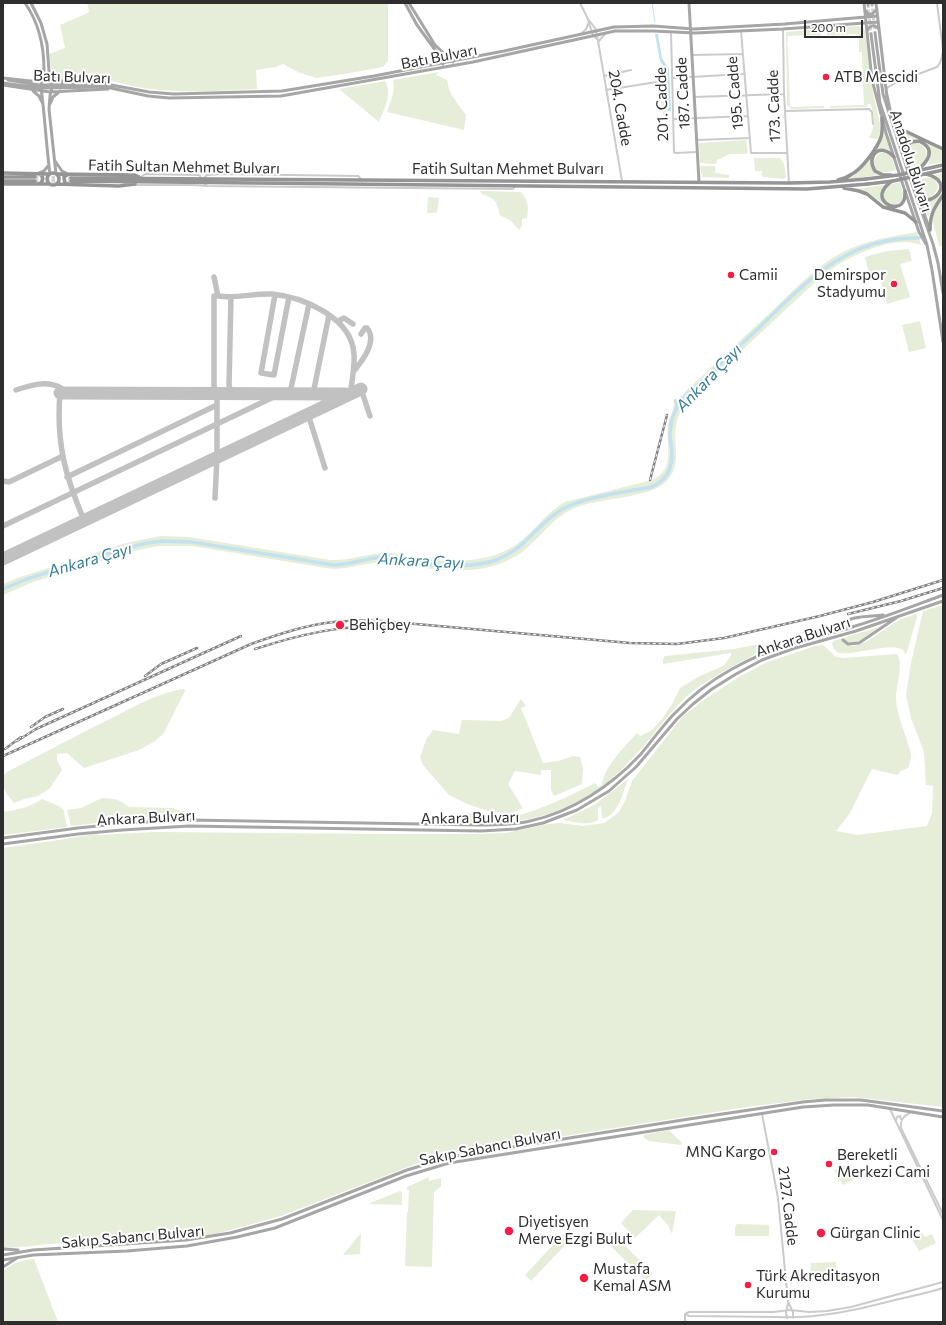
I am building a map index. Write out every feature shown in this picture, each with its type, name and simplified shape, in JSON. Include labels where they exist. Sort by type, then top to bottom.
[{"type":"highway","points":[[890,114],[903,130],[943,149]]},
{"type":"highway","points":[[830,182],[848,177],[860,169],[880,140],[883,118]]},
{"type":"highway","points":[[906,156],[906,147],[913,141],[920,142],[926,147],[929,152],[928,158],[926,163],[917,170]]},
{"type":"highway","points":[[894,157],[889,151],[879,151],[873,156],[871,161],[872,166],[879,174],[898,174]]},
{"type":"highway","name":"Fatih Sultan Mehmet Bulvarı","points":[[70,178],[194,184],[204,182],[362,180],[789,183],[866,179],[943,165]]},
{"type":"highway","name":"Fatih Sultan Mehmet Bulvarı","points":[[70,178],[140,178],[204,182],[799,189],[868,184],[943,170]]},
{"type":"highway","points":[[3,173],[37,179],[50,184],[56,184],[70,178],[132,174],[137,175],[140,178]]},
{"type":"highway","points":[[49,174],[47,180],[50,184]]},
{"type":"highway","points":[[3,184],[37,179],[49,174],[56,174],[70,178],[132,185],[140,182]]},
{"type":"highway","points":[[56,174],[59,179],[56,184]]},
{"type":"highway","points":[[918,192],[921,197],[926,200],[934,198],[939,192],[940,184],[938,180],[926,174]]},
{"type":"highway","points":[[3,177],[37,179]]},
{"type":"highway","points":[[3,181],[37,179]]},
{"type":"highway","points":[[893,180],[884,188],[882,192],[882,198],[885,203],[892,207],[899,206],[904,200],[905,191]]},
{"type":"highway","points":[[841,187],[867,194],[883,206],[905,213],[916,222]]},
{"type":"highway","points":[[929,230],[932,212],[943,195]]},
{"type":"main road","points":[[25,3],[40,34],[43,52],[44,68],[41,87],[44,105],[49,174]]},
{"type":"main road","points":[[31,3],[46,37],[49,71],[52,83],[49,106],[56,174]]},
{"type":"main road","points":[[405,3],[417,25],[442,58],[444,68]]},
{"type":"main road","points":[[409,3],[435,45],[452,61],[454,66]]},
{"type":"main road","name":"187. Cadde","points":[[689,3],[699,182]]},
{"type":"main road","points":[[864,3],[872,80],[905,191],[916,222],[921,231]]},
{"type":"main road","points":[[876,3],[890,114]]},
{"type":"main road","points":[[864,9],[868,14],[872,14],[877,8]]},
{"type":"main road","name":"Batı Bulvarı","points":[[3,79],[39,85],[107,85],[149,92],[174,94],[282,91],[443,63],[581,34],[595,34],[614,27],[646,26],[691,31],[877,16]]},
{"type":"main road","name":"Batı Bulvarı","points":[[3,84],[50,92],[113,89],[148,96],[169,98],[281,96],[444,68],[606,32],[740,31],[878,22]]},
{"type":"main road","points":[[866,31],[870,26],[875,26],[879,29]]},
{"type":"main road","name":"Anadolu Bulvarı","points":[[875,33],[880,78],[885,102],[929,230]]},
{"type":"main road","name":"Anadolu Bulvarı","points":[[871,34],[878,102]]},
{"type":"main road","points":[[34,82],[44,68]]},
{"type":"main road","points":[[49,71],[55,78],[66,82]]},
{"type":"main road","name":"Batı Bulvarı","points":[[3,79],[52,83],[104,82],[113,89]]},
{"type":"main road","name":"Batı Bulvarı","points":[[3,84],[40,88],[107,85]]},
{"type":"main road","points":[[32,90],[39,96],[44,105]]},
{"type":"main road","points":[[49,106],[53,97],[60,91]]},
{"type":"main road","points":[[887,94],[890,114],[918,192],[933,244],[943,293]]},
{"type":"main road","points":[[878,102],[883,118]]},
{"type":"main road","points":[[885,102],[888,107]]},
{"type":"main road","name":"Anadolu Bulvarı","points":[[883,118],[927,245],[943,342]]},
{"type":"main road","points":[[37,179],[47,169],[49,160]]},
{"type":"main road","points":[[54,160],[62,171],[70,178]]},
{"type":"main road","name":"Ankara Bulvarı","points":[[3,838],[120,824],[189,820],[479,825],[505,825],[530,821],[553,814],[574,805],[606,786],[639,756],[689,699],[708,684],[731,670],[759,655],[787,645],[851,627],[943,595]]},
{"type":"main road","name":"Ankara Bulvarı","points":[[3,844],[78,834],[189,826],[481,831],[516,829],[531,826],[577,810],[609,791],[636,767],[677,719],[693,704],[712,688],[736,674],[762,660],[792,649],[856,631],[943,602]]},
{"type":"main road","points":[[842,625],[850,619],[873,617],[902,610]]},
{"type":"main road","points":[[843,640],[848,644],[859,643],[900,616]]},
{"type":"main road","name":"Sakıp Sabancı Bulvarı","points":[[3,1255],[24,1251],[186,1240],[230,1233],[282,1219],[407,1170],[450,1157],[803,1102],[825,1100],[861,1100],[943,1111]]},
{"type":"main road","name":"Sakıp Sabancı Bulvarı","points":[[3,1260],[33,1255],[127,1251],[179,1246],[237,1237],[275,1228],[406,1176],[449,1163],[803,1107],[862,1105],[943,1117]]},
{"type":"main road","points":[[3,1249],[24,1251]]},
{"type":"main road","points":[[3,1267],[19,1257]]},
{"type":"street","name":"204. Cadde","points":[[580,3],[598,42],[622,182]]},
{"type":"street","points":[[886,88],[897,82],[937,67],[940,64],[942,50],[937,3]]},
{"type":"street","name":"204. Cadde","points":[[588,19],[593,24],[595,34]]},
{"type":"street","points":[[581,34],[586,29],[589,22]]},
{"type":"street","name":"173. Cadde","points":[[783,29],[786,154],[789,183]]},
{"type":"street","name":"201. Cadde","points":[[671,31],[674,152],[697,152]]},
{"type":"street","name":"195. Cadde","points":[[740,31],[747,95],[751,153],[786,154]]},
{"type":"street","points":[[598,42],[606,32]]},
{"type":"street","points":[[692,55],[743,54]]},
{"type":"street","points":[[604,76],[631,70]]},
{"type":"street","points":[[672,78],[745,74]]},
{"type":"street","points":[[606,90],[663,81]]},
{"type":"street","points":[[694,98],[784,94]]},
{"type":"street","points":[[785,110],[869,108],[872,112],[873,124]]},
{"type":"street","points":[[674,119],[748,116]]},
{"type":"street","points":[[697,140],[750,138]]},
{"type":"street","points":[[132,174],[358,176],[362,180]]},
{"type":"street","points":[[140,178],[145,174]]},
{"type":"street","points":[[199,175],[204,182]]},
{"type":"street","points":[[204,182],[207,175]]},
{"type":"street","name":"Fatih Sultan Mehmet Bulvarı","points":[[204,182],[302,188],[513,189],[515,186]]},
{"type":"street","name":"Fatih Sultan Mehmet Bulvarı","points":[[132,185],[194,184]]},
{"type":"street","points":[[889,1109],[896,1120],[943,1220]]},
{"type":"street","points":[[901,1120],[911,1112]]},
{"type":"street","name":"2127. Cadde","points":[[762,1114],[778,1194],[788,1302],[786,1310]]},
{"type":"street","points":[[896,1120],[898,1116],[901,1117],[902,1129],[943,1214]]},
{"type":"street","points":[[685,1314],[689,1312],[773,1312],[786,1310],[816,1312],[842,1308],[943,1282]]},
{"type":"street","points":[[685,1314],[689,1316],[787,1318],[829,1315],[848,1312],[943,1288]]},
{"type":"street","name":"2127. Cadde","points":[[788,1302],[794,1314],[793,1318]]},
{"type":"street","points":[[786,1310],[787,1318]]},
{"type":"street","points":[[718,1312],[719,1316]]},
{"type":"street","points":[[734,1312],[735,1316]]},
{"type":"street","points":[[685,1314],[685,1322]]},
{"type":"green space","points":[[87,3],[388,3],[388,61],[383,67],[316,78],[298,72],[283,64],[256,70],[257,89],[176,91],[145,88],[111,81],[75,82],[62,80],[53,72],[49,54],[65,48],[60,25],[88,13]]},
{"type":"green space","points":[[859,26],[865,31],[872,88],[880,124],[878,139],[869,138],[873,130],[874,121],[870,104],[866,107],[830,108],[830,106],[864,105],[862,52],[859,52],[859,34],[827,35],[827,28]]},
{"type":"green space","points":[[821,29],[821,35],[788,36],[787,46],[790,106],[824,106],[824,108],[791,109],[787,105],[786,32]]},
{"type":"green space","points":[[439,72],[436,75],[447,80],[450,92],[466,115],[464,130],[387,112],[393,92],[393,80]]},
{"type":"green space","points":[[385,81],[388,96],[379,122],[339,89]]},
{"type":"green space","points":[[666,82],[668,114],[663,115],[659,84]]},
{"type":"green space","points":[[895,122],[902,130],[943,151],[943,162],[927,165],[930,160],[930,155],[926,144],[913,140],[904,149]]},
{"type":"green space","points":[[885,132],[891,151],[882,150],[873,155],[874,171],[879,175],[849,179],[860,170],[870,158],[879,145]]},
{"type":"green space","points":[[746,140],[748,153],[730,154],[717,160],[716,164],[700,163],[699,143]]},
{"type":"green space","points":[[915,142],[922,145],[927,154],[925,162],[922,165],[912,168],[908,149],[912,143]]},
{"type":"green space","points":[[884,152],[891,156],[896,170],[881,173],[874,168],[873,165],[875,159]]},
{"type":"green space","points":[[754,158],[780,158],[784,164],[786,177],[784,179],[763,177],[762,171],[755,171]]},
{"type":"green space","points":[[700,166],[715,166],[715,173],[729,175],[729,178],[702,177]]},
{"type":"green space","points":[[943,173],[943,192],[928,217],[922,200],[927,201],[935,199],[940,195],[942,182],[935,175]]},
{"type":"green space","points":[[933,178],[938,187],[933,195],[928,198],[923,197],[921,194],[917,180]]},
{"type":"green space","points":[[900,182],[903,193],[902,202],[890,205],[884,196],[885,190],[889,186]]},
{"type":"green space","points":[[884,185],[881,196],[887,207],[870,194],[857,189]]},
{"type":"green space","points":[[480,191],[521,192],[527,201],[528,211],[527,218],[522,219],[522,226],[519,230],[511,221],[500,215],[495,201],[482,194]]},
{"type":"green space","points":[[428,197],[439,198],[437,213],[427,213]]},
{"type":"green space","points":[[943,198],[943,246],[939,246],[932,218],[937,206]]},
{"type":"green space","points":[[917,232],[921,245],[906,242],[873,248],[852,257],[823,275],[697,392],[685,405],[678,417],[675,437],[676,460],[671,475],[666,482],[658,487],[637,495],[587,504],[570,510],[556,519],[522,552],[502,563],[471,570],[449,570],[386,562],[332,569],[192,546],[158,546],[134,551],[33,582],[3,595],[3,584],[17,578],[126,543],[160,536],[189,537],[330,560],[388,553],[400,554],[420,559],[453,561],[476,559],[498,554],[523,540],[550,513],[565,502],[652,480],[660,475],[665,470],[667,463],[667,432],[673,410],[673,401],[676,399],[678,400],[823,264],[841,253],[859,245]]},
{"type":"green space","points":[[909,249],[912,261],[900,264],[910,297],[887,304],[878,271],[882,269],[869,273],[865,257],[887,251]]},
{"type":"green space","points":[[920,321],[926,348],[909,352],[902,325]]},
{"type":"green space","points":[[943,605],[943,1107],[853,1097],[811,1099],[747,1107],[451,1154],[421,1162],[281,1216],[203,1237],[47,1244],[3,1248],[3,848],[97,834],[155,832],[479,834],[506,833],[548,824],[560,823],[583,826],[604,823],[618,813],[625,801],[632,781],[683,716],[708,697],[739,677],[765,663],[815,646],[823,645],[836,657],[843,658],[897,654],[900,669],[896,699],[899,716],[911,754],[908,768],[901,771],[897,775],[872,769],[850,813],[836,831],[858,835],[927,826],[932,813],[933,786],[926,785],[924,752],[911,718],[906,694],[911,663],[923,611]]},
{"type":"green space","points":[[916,614],[917,617],[906,655],[903,650],[889,647],[843,653],[837,652],[832,644],[833,641],[879,627],[856,643],[843,641],[849,645],[862,643],[892,624]]},
{"type":"green space","points":[[759,644],[762,645],[760,651],[710,679],[686,697],[620,771],[597,790],[584,798],[557,811],[529,819],[504,822],[460,822],[461,816],[473,813],[499,817],[512,817],[545,807],[595,783],[598,787],[602,785],[607,771],[616,757],[637,733],[640,736],[651,731],[662,719],[680,688],[698,677],[723,666],[731,656],[731,653],[663,664],[663,659],[665,656],[734,649]]},
{"type":"green space","points":[[184,689],[185,691],[164,733],[155,741],[139,750],[84,768],[67,753],[57,754],[57,760],[62,770],[50,788],[38,796],[14,803],[4,788],[3,776],[7,772],[142,703],[167,693]]},
{"type":"green space","points":[[521,699],[526,706],[521,708],[543,763],[558,761],[573,756],[580,757],[583,768],[582,784],[554,796],[551,790],[551,770],[541,770],[541,775],[515,771],[508,784],[523,808],[512,813],[491,812],[467,804],[449,795],[423,765],[420,757],[426,740],[433,730],[459,734],[462,720],[501,721],[509,718]]},
{"type":"green space","points":[[628,779],[617,808],[608,816],[603,819],[601,806],[598,808],[598,820],[594,822],[581,823],[563,820],[594,805]]},
{"type":"green space","points":[[102,798],[120,801],[129,807],[173,808],[176,810],[189,812],[190,816],[150,817],[71,826],[67,810],[81,808]]},
{"type":"green space","points":[[42,799],[59,806],[64,811],[67,827],[3,835],[3,812],[24,808]]},
{"type":"green space","points":[[669,1130],[682,1143],[681,1145],[649,1141],[644,1138],[643,1135]]},
{"type":"green space","points":[[845,1166],[854,1179],[843,1185],[834,1170]]},
{"type":"green space","points":[[429,1177],[429,1181],[441,1178],[441,1186],[434,1192],[432,1267],[405,1266],[409,1190],[407,1190],[407,1187]]},
{"type":"green space","points":[[400,1191],[402,1192],[402,1205],[370,1204],[370,1203]]},
{"type":"green space","points":[[633,1210],[676,1211],[672,1234],[668,1225],[659,1215],[635,1238],[621,1223]]},
{"type":"green space","points":[[737,1224],[769,1225],[769,1236],[735,1236],[735,1227]]},
{"type":"green space","points":[[565,1232],[571,1239],[531,1281],[525,1275]]},
{"type":"green space","points":[[611,1232],[653,1273],[646,1280],[603,1239]]},
{"type":"green space","points":[[361,1233],[360,1254],[343,1255]]},
{"type":"green space","points":[[922,1233],[925,1237],[932,1234],[936,1243],[919,1251],[912,1239]]},
{"type":"green space","points":[[34,1259],[58,1322],[3,1322],[3,1271],[17,1262]]},
{"type":"green space","points":[[836,1262],[837,1275],[810,1276],[811,1263]]},
{"type":"water","points":[[655,34],[658,34],[662,58],[669,69],[671,111],[668,111],[666,70],[660,61]]},
{"type":"waterway","points":[[652,3],[655,22]]},
{"type":"waterway","name":"Ankara Çayı","points":[[3,589],[27,579],[115,551],[161,541],[192,542],[334,565],[385,557],[449,566],[479,564],[496,560],[515,550],[550,518],[567,507],[590,499],[651,487],[660,482],[667,474],[671,464],[671,423],[679,404],[783,304],[822,270],[843,257],[866,246],[891,240],[919,238]]},
{"type":"waterway","name":"Ankara Çayı","points":[[675,400],[677,407]]},
{"type":"taxiway","points":[[214,277],[218,296]]},
{"type":"taxiway","points":[[218,296],[232,297],[265,294],[285,296],[311,305],[336,320],[345,330],[351,341],[354,354],[354,369],[350,394]]},
{"type":"taxiway","points":[[275,295],[261,373],[274,375],[289,297]]},
{"type":"taxiway","points":[[215,498],[217,457],[217,393],[214,386],[214,296],[218,296]]},
{"type":"taxiway","points":[[231,297],[229,385],[231,393]]},
{"type":"taxiway","points":[[290,393],[309,304]]},
{"type":"taxiway","points":[[313,394],[329,315]]},
{"type":"taxiway","points":[[340,323],[340,320],[344,318],[353,324]]},
{"type":"taxiway","points":[[354,371],[365,356],[370,345],[370,333],[367,328],[365,328],[361,334]]},
{"type":"taxiway","points":[[16,390],[33,385],[50,384],[61,388],[62,393]]},
{"type":"taxiway","points":[[361,389],[370,416]]},
{"type":"taxiway","points":[[60,393],[59,427],[63,458],[77,504],[84,520]]},
{"type":"taxiway","points":[[3,526],[282,393]]},
{"type":"taxiway","points":[[67,477],[217,405]]},
{"type":"taxiway","points":[[308,414],[325,468]]},
{"type":"taxiway","points":[[3,481],[9,482],[63,456]]},
{"type":"runway","points":[[3,559],[361,389]]},
{"type":"runway","points":[[60,393],[346,394]]},
{"type":"tunnel","points":[[872,4],[875,33]]},
{"type":"tunnel","points":[[868,5],[871,34]]},
{"type":"tunnel","points":[[35,177],[71,178]]},
{"type":"tunnel","points":[[35,181],[71,181]]},
{"type":"railway","points":[[650,480],[667,415]]},
{"type":"railway","points":[[3,756],[251,644],[286,632],[322,623],[382,621],[630,643],[677,644],[724,638],[820,616],[873,602],[943,580]]},
{"type":"railway","points":[[848,614],[901,601],[943,588]]},
{"type":"railway","points":[[255,649],[304,635],[337,629],[354,627],[388,627]]},
{"type":"railway","points":[[17,741],[36,729],[241,636]]},
{"type":"railway","points":[[145,676],[161,664],[197,648]]},
{"type":"railway","points":[[31,727],[45,717],[63,709]]},
{"type":"railway","points":[[5,749],[21,737]]},
{"type":"place","name":"ATB Mescidi","points":[[826,77]]},
{"type":"place","name":"Camii","points":[[731,275]]},
{"type":"place","name":"Demirspor Stadyumu","points":[[894,284]]},
{"type":"place","name":"Behiçbey","points":[[340,625]]},
{"type":"place","name":"MNG Kargo","points":[[774,1152]]},
{"type":"place","name":"Bereketli Merkezi Cami","points":[[829,1164]]},
{"type":"place","name":"Diyetisyen Merve Ezgi Bulut","points":[[509,1231]]},
{"type":"place","name":"Gürgan Clinic","points":[[821,1233]]},
{"type":"place","name":"Mustafa Kemal ASM","points":[[584,1278]]},
{"type":"place","name":"Türk Akreditasyon Kurumu","points":[[748,1285]]}]
